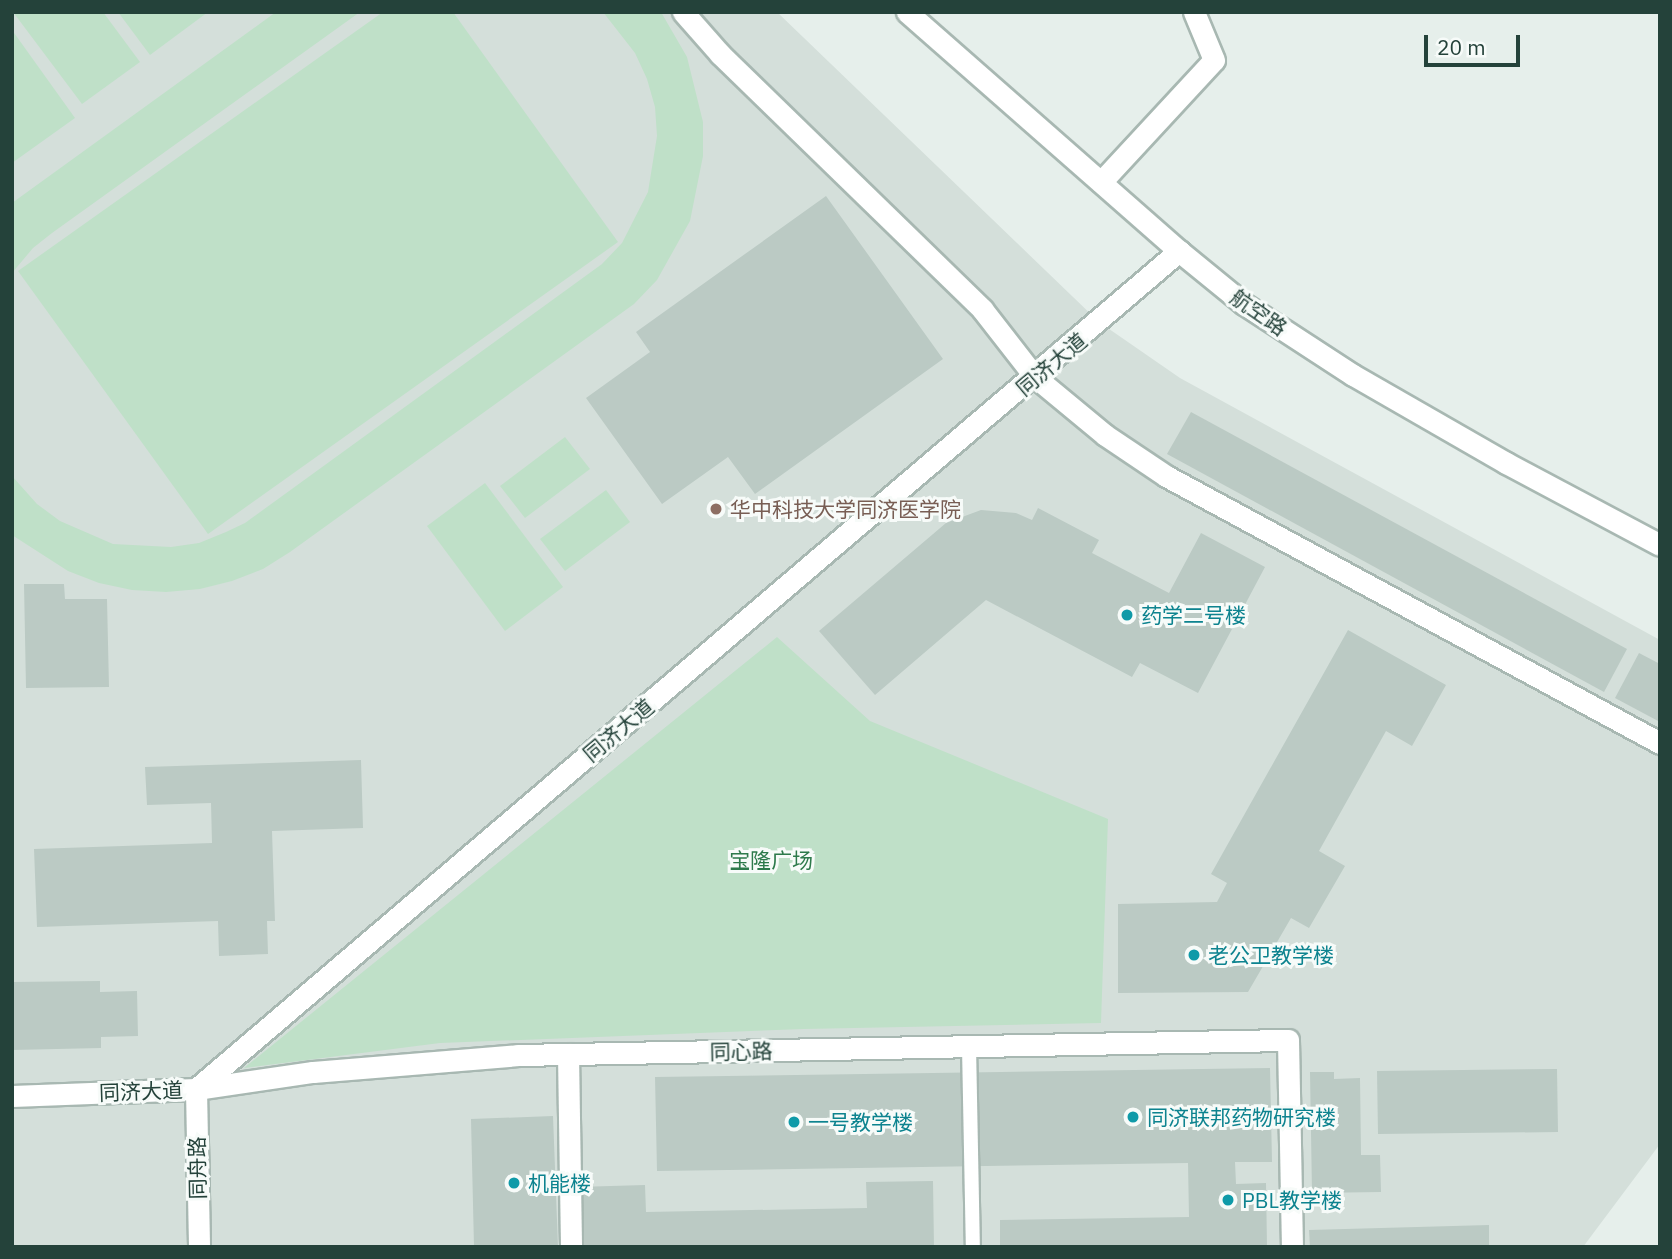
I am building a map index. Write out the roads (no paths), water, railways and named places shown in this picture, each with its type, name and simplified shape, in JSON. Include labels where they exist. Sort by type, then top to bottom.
[{"type":"street","points":[[682,12],[720,54],[982,309],[1035,377],[1105,435],[1166,476],[1660,743]]},
{"type":"street","name":"航空路","points":[[907,12],[1179,251],[1244,304],[1353,375],[1506,463],[1660,545]]},
{"type":"street","points":[[1101,182],[1214,60],[1194,12]]},
{"type":"street","name":"同济大道","points":[[12,1096],[195,1088],[1035,377],[1179,251]]},
{"type":"street","name":"同心路","points":[[195,1088],[381,1065],[568,1054],[1288,1040],[1292,1247]]},
{"type":"street","points":[[568,1054],[571,1247]]},
{"type":"street","name":"同舟路","points":[[195,1088],[199,1247]]},
{"type":"lane","points":[[969,1046],[973,1247]]},
{"type":"place","name":"华中科技大学同济医学院","points":[[716,509]]},
{"type":"place","name":"药学二号楼","points":[[1127,615]]},
{"type":"place","name":"老公卫教学楼","points":[[1194,955]]},
{"type":"place","name":"同济联邦药物研究楼","points":[[1133,1117]]},
{"type":"place","name":"一号教学楼","points":[[794,1122]]},
{"type":"place","name":"机能楼","points":[[514,1183]]},
{"type":"place","name":"PBL教学楼","points":[[1228,1200]]},
{"type":"park label","name":"宝隆广场","points":[[771,860]]}]
